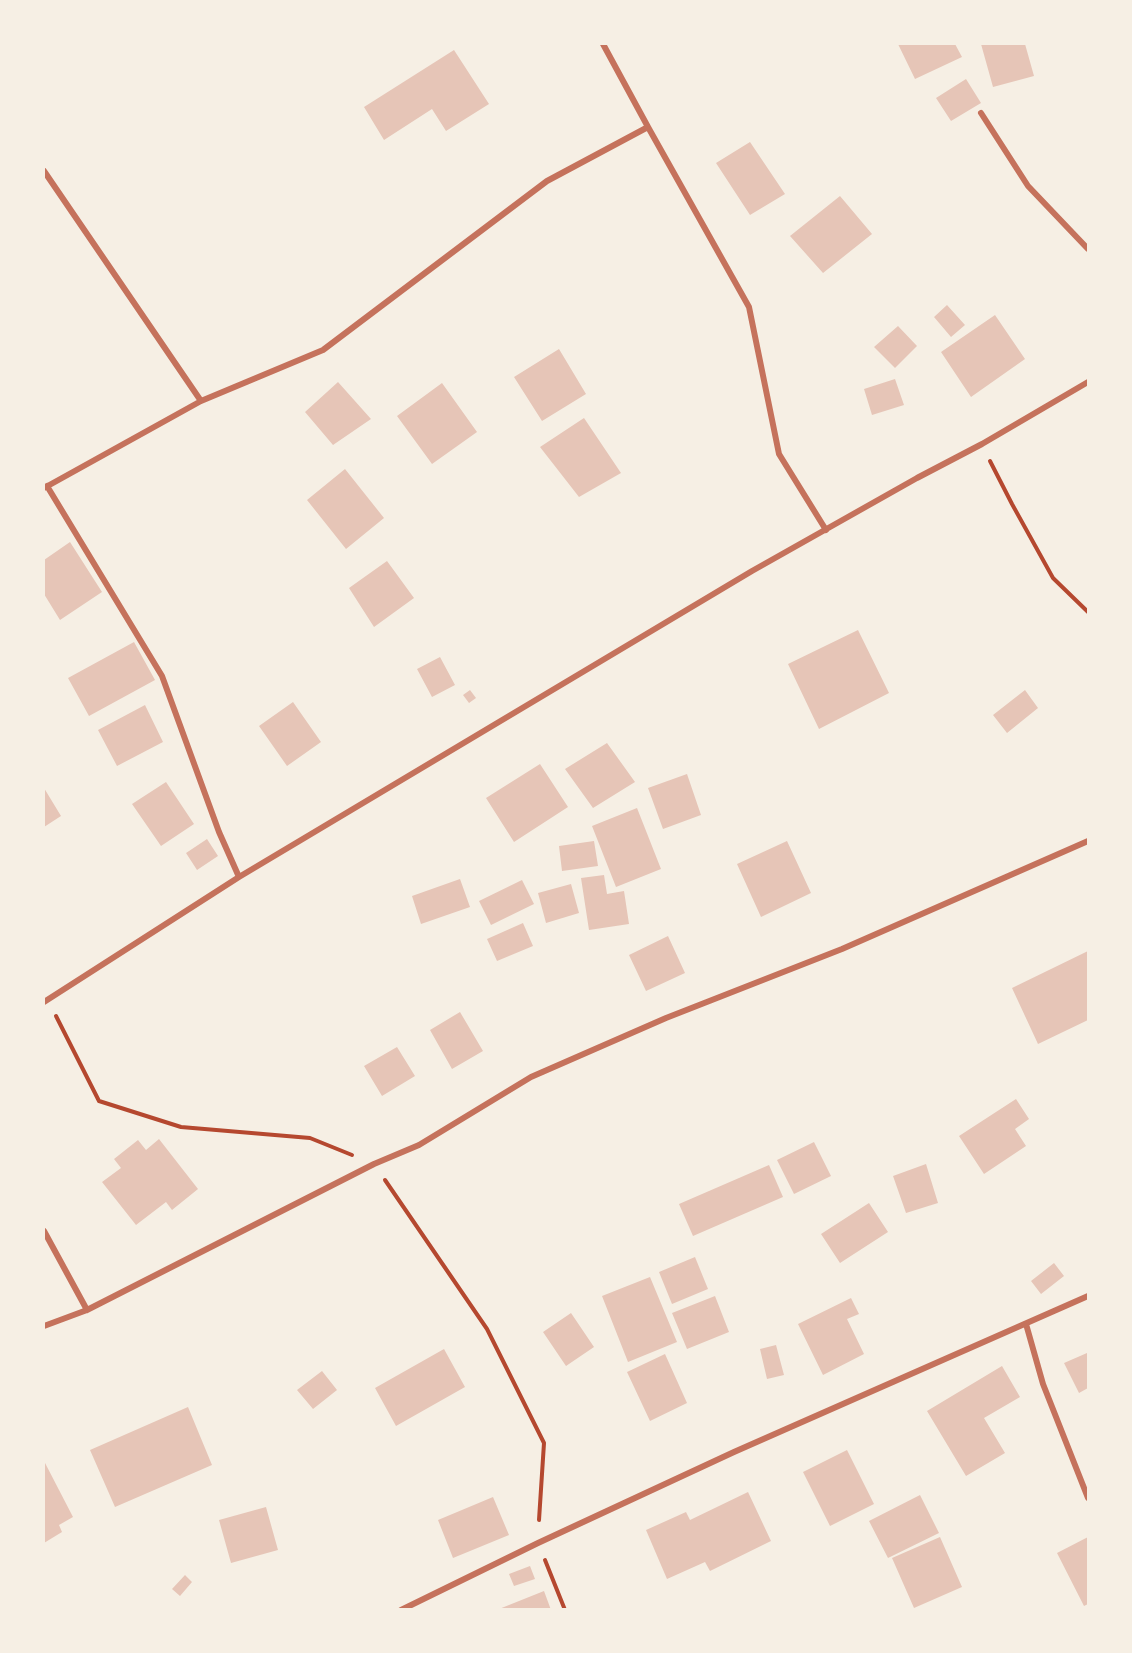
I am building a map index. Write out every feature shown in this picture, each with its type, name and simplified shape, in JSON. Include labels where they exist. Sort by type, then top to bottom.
[{"type":"street","points":[[603,44],[749,307],[779,454],[826,530]]},
{"type":"street","points":[[981,113],[1028,186],[1089,249]]},
{"type":"street","points":[[239,877],[219,832],[162,676],[45,487],[201,401],[323,350],[547,181],[648,127]]},
{"type":"street","points":[[44,171],[201,401]]},
{"type":"street","points":[[46,1000],[239,877],[752,571],[1089,382]]},
{"type":"street","points":[[44,1326],[87,1310],[374,1164],[419,1145],[531,1077],[666,1018],[842,949],[1089,841]]},
{"type":"street","points":[[44,1231],[87,1310]]},
{"type":"street","points":[[401,1610],[734,1452],[1089,1296]]},
{"type":"street","points":[[1026,1324],[1043,1384],[1089,1498]]},
{"type":"path","points":[[982,444],[1053,578],[1089,612]]},
{"type":"path","points":[[46,1000],[99,1101],[181,1127],[310,1138],[374,1164],[487,1329],[544,1443],[538,1544],[565,1610]]},
{"type":"building","points":[[898,44],[955,44],[962,57],[915,79]]},
{"type":"building","points":[[981,44],[1025,44],[1034,76],[993,87]]},
{"type":"building","points":[[454,50],[489,104],[446,131],[432,109],[384,140],[364,107]]},
{"type":"building","points":[[966,79],[981,103],[951,121],[936,98]]},
{"type":"building","points":[[750,142],[785,194],[750,215],[716,163]]},
{"type":"building","points":[[840,196],[872,234],[823,273],[790,236]]},
{"type":"building","points":[[947,305],[965,325],[951,337],[934,317]]},
{"type":"building","points":[[995,315],[1025,359],[971,397],[941,352]]},
{"type":"building","points":[[898,326],[917,346],[895,368],[874,347]]},
{"type":"building","points":[[559,349],[586,394],[542,421],[514,377]]},
{"type":"building","points":[[895,379],[904,405],[872,415],[864,389]]},
{"type":"building","points":[[338,382],[371,419],[333,445],[305,412]]},
{"type":"building","points":[[442,383],[477,432],[432,464],[397,416]]},
{"type":"building","points":[[584,418],[621,473],[579,497],[540,447]]},
{"type":"building","points":[[345,469],[384,518],[346,549],[307,500]]},
{"type":"building","points":[[70,542],[102,592],[60,620],[44,594],[44,560]]},
{"type":"building","points":[[387,561],[414,598],[374,627],[349,588]]},
{"type":"building","points":[[858,630],[889,693],[819,729],[788,664]]},
{"type":"building","points":[[134,642],[155,680],[89,716],[68,678]]},
{"type":"building","points":[[440,657],[455,685],[432,697],[417,669]]},
{"type":"building","points":[[470,690],[476,698],[469,703],[463,695]]},
{"type":"building","points":[[1025,690],[1038,708],[1007,733],[993,715]]},
{"type":"building","points":[[293,702],[321,742],[287,766],[259,726]]},
{"type":"building","points":[[145,705],[163,742],[117,766],[98,730]]},
{"type":"building","points":[[607,743],[635,782],[593,808],[565,769]]},
{"type":"building","points":[[540,764],[568,807],[514,842],[486,798]]},
{"type":"building","points":[[687,774],[701,815],[663,829],[648,788]]},
{"type":"building","points":[[166,782],[194,824],[161,846],[132,804]]},
{"type":"building","points":[[44,788],[61,816],[44,827]]},
{"type":"building","points":[[637,808],[661,869],[616,887],[592,826]]},
{"type":"building","points":[[207,839],[218,856],[197,870],[186,853]]},
{"type":"building","points":[[594,841],[598,866],[562,871],[559,846]]},
{"type":"building","points":[[787,841],[811,893],[761,917],[737,864]]},
{"type":"building","points":[[604,875],[607,894],[624,891],[629,924],[589,930],[581,878]]},
{"type":"building","points":[[460,879],[470,907],[421,924],[412,896]]},
{"type":"building","points":[[522,880],[534,904],[491,925],[479,901]]},
{"type":"building","points":[[571,884],[579,913],[546,923],[538,893]]},
{"type":"building","points":[[523,923],[533,946],[497,961],[487,939]]},
{"type":"building","points":[[668,936],[685,973],[646,991],[629,955]]},
{"type":"building","points":[[1088,951],[1088,1020],[1038,1044],[1012,988]]},
{"type":"building","points":[[460,1012],[483,1051],[452,1069],[430,1030]]},
{"type":"building","points":[[397,1047],[415,1076],[382,1096],[364,1066]]},
{"type":"building","points":[[1016,1099],[1029,1119],[1015,1129],[1026,1146],[984,1174],[959,1136]]},
{"type":"building","points":[[159,1139],[198,1189],[172,1210],[166,1202],[136,1225],[102,1182],[121,1168],[114,1159],[138,1140],[146,1150]]},
{"type":"building","points":[[814,1142],[831,1176],[794,1194],[777,1160]]},
{"type":"building","points":[[926,1164],[938,1203],[906,1213],[893,1176]]},
{"type":"building","points":[[769,1165],[783,1197],[693,1236],[679,1204]]},
{"type":"building","points":[[869,1203],[888,1232],[840,1263],[821,1234]]},
{"type":"building","points":[[695,1257],[708,1289],[672,1304],[659,1272]]},
{"type":"building","points":[[1054,1263],[1064,1276],[1041,1294],[1031,1281]]},
{"type":"building","points":[[650,1277],[677,1342],[628,1362],[602,1296]]},
{"type":"building","points":[[715,1296],[729,1332],[687,1349],[672,1313]]},
{"type":"building","points":[[851,1298],[859,1314],[847,1319],[864,1354],[823,1375],[798,1324]]},
{"type":"building","points":[[571,1313],[594,1347],[566,1366],[543,1332]]},
{"type":"building","points":[[776,1345],[784,1375],[767,1379],[760,1349]]},
{"type":"building","points":[[444,1349],[465,1387],[396,1426],[375,1388]]},
{"type":"building","points":[[1087,1353],[1088,1388],[1079,1393],[1064,1363]]},
{"type":"building","points":[[665,1354],[687,1403],[650,1421],[627,1372]]},
{"type":"building","points":[[1002,1366],[1020,1397],[984,1418],[1005,1453],[966,1476],[927,1411]]},
{"type":"building","points":[[322,1371],[337,1390],[313,1409],[297,1390]]},
{"type":"building","points":[[188,1407],[212,1465],[115,1507],[90,1450]]},
{"type":"building","points":[[847,1450],[874,1504],[830,1526],[803,1472]]},
{"type":"building","points":[[44,1461],[73,1517],[59,1525],[62,1532],[44,1543]]},
{"type":"building","points":[[748,1492],[771,1541],[710,1571],[705,1562],[667,1579],[646,1530],[686,1512],[690,1520]]},
{"type":"building","points":[[920,1495],[939,1533],[888,1558],[869,1521]]},
{"type":"building","points":[[493,1497],[509,1535],[453,1558],[438,1520]]},
{"type":"building","points":[[266,1507],[278,1550],[231,1563],[219,1520]]},
{"type":"building","points":[[940,1537],[962,1587],[914,1608],[892,1558]]},
{"type":"building","points":[[1088,1537],[1088,1604],[1084,1606],[1057,1553]]},
{"type":"building","points":[[530,1566],[535,1579],[514,1586],[509,1574]]},
{"type":"building","points":[[185,1575],[192,1582],[180,1596],[172,1589]]},
{"type":"building","points":[[544,1591],[551,1610],[499,1610],[499,1609]]}]
